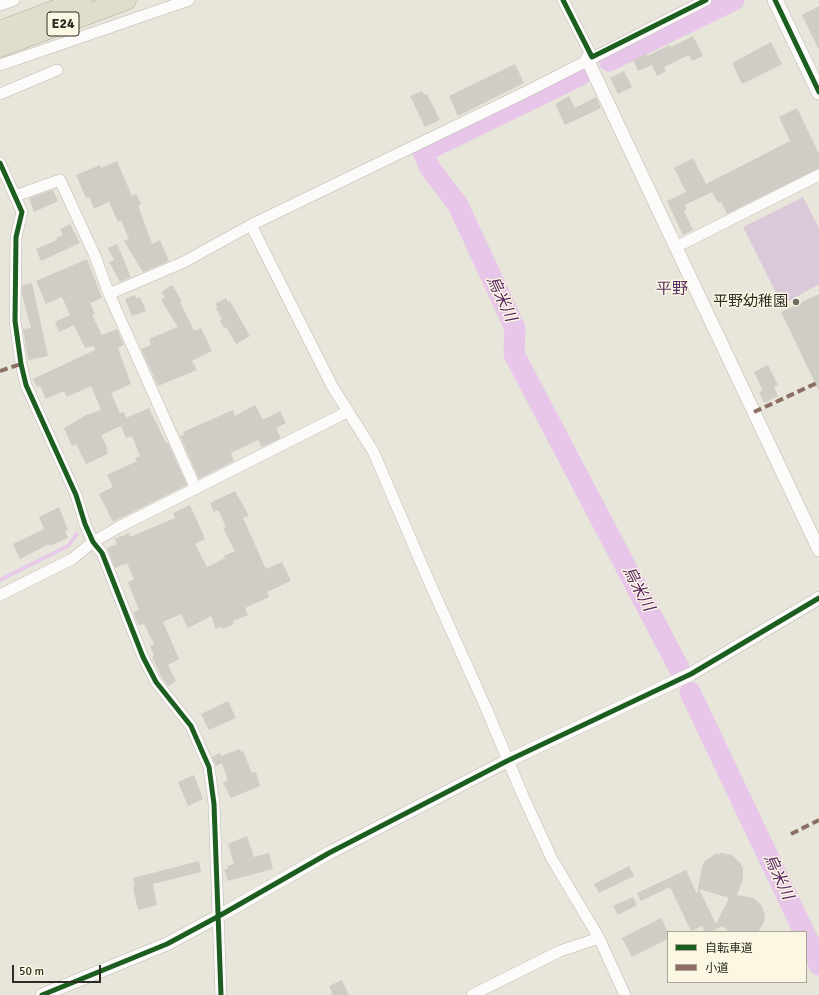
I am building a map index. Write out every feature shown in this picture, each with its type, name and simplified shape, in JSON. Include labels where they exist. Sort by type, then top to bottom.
[{"type":"highway","name":"E24","points":[[0,31],[82,0]]},
{"type":"highway","name":"E24","points":[[0,47],[126,0]]},
{"type":"main road","points":[[775,0],[819,92]]},
{"type":"street","points":[[0,5],[14,0]]},
{"type":"street","points":[[0,65],[189,0]]},
{"type":"street","points":[[563,0],[676,248],[819,550]]},
{"type":"street","points":[[109,294],[184,262],[252,225],[528,91],[706,0]]},
{"type":"street","points":[[0,94],[57,70]]},
{"type":"street","points":[[0,163],[22,212],[16,237],[15,321],[21,364],[26,385],[76,495],[85,524],[93,542],[102,553],[143,657],[156,682],[191,726],[209,767],[214,804],[219,916],[220,995]]},
{"type":"street","points":[[676,248],[819,175]]},
{"type":"street","points":[[15,196],[60,180],[95,256],[109,294],[196,489]]},
{"type":"street","points":[[252,225],[332,386],[376,457],[428,579],[486,708],[507,761],[552,859],[599,938],[625,995]]},
{"type":"street","points":[[0,595],[72,559],[93,542],[119,526],[196,489],[347,412]]},
{"type":"street","points":[[42,995],[167,944],[330,852],[507,761],[691,674],[819,598]]},
{"type":"street","points":[[472,995],[560,950],[599,938]]},
{"type":"shaded area","points":[[803,197],[819,228],[819,284],[782,305],[743,227]]},
{"type":"building","points":[[819,6],[819,50],[802,15]]},
{"type":"building","points":[[693,36],[703,56],[692,61],[689,55],[664,67],[666,71],[657,76],[652,65],[638,71],[633,60],[646,54],[647,56],[670,45],[671,47]]},
{"type":"building","points":[[771,42],[782,64],[742,84],[732,63]]},
{"type":"building","points":[[515,64],[524,83],[458,116],[449,96]]},
{"type":"building","points":[[624,71],[632,87],[618,94],[610,78]]},
{"type":"building","points":[[422,91],[424,95],[427,94],[440,120],[425,127],[410,96]]},
{"type":"building","points":[[569,96],[575,108],[596,97],[601,108],[565,125],[555,104]]},
{"type":"building","points":[[797,108],[819,154],[819,168],[727,214],[721,202],[718,203],[712,192],[685,205],[687,209],[684,211],[693,230],[683,235],[667,201],[686,192],[674,168],[693,158],[706,184],[790,141],[779,117]]},
{"type":"building","points":[[117,161],[132,196],[136,194],[141,204],[138,205],[152,244],[160,240],[169,261],[143,272],[124,241],[129,239],[121,220],[118,222],[109,202],[94,209],[89,197],[86,198],[76,175],[100,165],[101,168]]},
{"type":"building","points":[[53,190],[58,201],[34,212],[29,198]]},
{"type":"building","points":[[70,224],[80,243],[41,261],[36,249],[57,240],[56,238],[63,235],[60,229]]},
{"type":"building","points":[[117,244],[131,277],[120,282],[109,262],[114,260],[108,248]]},
{"type":"building","points":[[87,259],[102,298],[90,303],[95,314],[92,315],[102,335],[117,329],[124,345],[118,348],[131,384],[111,393],[120,413],[124,412],[126,418],[149,408],[166,443],[168,443],[187,485],[113,522],[99,494],[113,487],[107,475],[137,461],[135,458],[140,456],[132,436],[126,438],[121,426],[101,435],[108,449],[106,449],[108,454],[86,464],[76,444],[72,446],[64,428],[86,415],[101,410],[91,386],[67,397],[64,391],[46,399],[40,386],[37,387],[33,379],[95,350],[94,346],[85,348],[74,325],[59,332],[55,322],[70,315],[62,297],[46,304],[36,281]]},
{"type":"building","points":[[32,283],[48,356],[28,360],[23,329],[31,328],[22,295],[22,285]]},
{"type":"building","points":[[172,285],[182,301],[180,302],[194,331],[201,328],[212,351],[192,361],[197,370],[158,386],[141,349],[151,345],[149,339],[178,327],[161,300],[165,297],[161,292]]},
{"type":"building","points":[[819,294],[819,391],[781,312]]},
{"type":"building","points":[[135,295],[136,298],[140,297],[146,311],[132,316],[125,299]]},
{"type":"building","points":[[226,298],[228,302],[230,301],[250,336],[236,344],[226,327],[224,328],[220,320],[222,319],[216,309],[218,308],[215,304]]},
{"type":"building","points":[[768,365],[778,385],[774,387],[778,396],[764,403],[759,392],[763,391],[754,372]]},
{"type":"building","points":[[255,405],[263,420],[280,411],[286,423],[276,428],[281,438],[262,447],[258,440],[231,453],[234,461],[199,479],[180,436],[184,435],[183,432],[233,410],[235,416]]},
{"type":"building","points":[[235,491],[249,516],[243,518],[266,569],[282,562],[291,581],[267,592],[269,597],[245,608],[248,615],[233,621],[234,624],[223,629],[222,627],[216,629],[211,616],[188,628],[181,614],[163,622],[179,659],[168,665],[176,681],[168,686],[162,678],[152,657],[154,656],[150,646],[154,644],[144,624],[138,625],[133,612],[139,610],[128,582],[134,579],[127,563],[115,568],[107,548],[117,544],[115,539],[129,533],[130,536],[132,536],[175,518],[173,513],[190,505],[205,539],[195,544],[207,567],[235,551],[223,528],[226,527],[218,510],[214,512],[210,503]]},
{"type":"building","points":[[59,507],[68,530],[65,531],[68,538],[50,546],[49,544],[20,559],[13,544],[44,529],[39,517]]},
{"type":"building","points":[[228,701],[236,718],[209,730],[201,714]]},
{"type":"building","points":[[240,749],[241,752],[243,751],[252,773],[256,772],[260,786],[231,798],[223,783],[228,781],[222,763],[216,766],[212,757],[220,753],[221,756]]},
{"type":"building","points":[[194,775],[203,799],[188,806],[178,782]]},
{"type":"building","points":[[247,836],[254,857],[269,853],[273,869],[228,881],[224,869],[228,869],[227,866],[234,864],[228,844]]},
{"type":"building","points":[[722,853],[732,855],[740,863],[743,868],[743,879],[737,895],[754,898],[762,906],[765,916],[764,922],[759,931],[728,931],[723,926],[712,931],[704,931],[702,926],[691,931],[670,887],[641,901],[637,893],[686,870],[697,894],[702,867],[705,861],[715,854]],"holes":[[[699,889],[729,898],[716,924]]]},
{"type":"building","points":[[199,861],[201,872],[153,884],[157,905],[138,910],[133,887],[135,887],[133,878]]},
{"type":"building","points":[[629,866],[634,876],[599,893],[594,884]]},
{"type":"building","points":[[633,897],[637,905],[618,915],[613,906]]},
{"type":"building","points":[[661,918],[668,931],[667,940],[632,957],[622,938]]},
{"type":"building","points":[[342,980],[349,995],[333,995],[329,986]]},
{"type":"waterway","name":"烏米川","points":[[609,61],[734,0]]},
{"type":"waterway","name":"烏米川","points":[[581,75],[423,152],[430,168],[458,205],[515,328],[514,354],[680,670]]},
{"type":"waterway","points":[[0,580],[68,546],[77,534]]},
{"type":"waterway","name":"烏米川","points":[[690,692],[804,931]]},
{"type":"waterway","name":"烏米川","points":[[807,938],[819,965]]},
{"type":"marked path","points":[[0,371],[21,364]]},
{"type":"marked path","points":[[754,412],[819,382]]},
{"type":"marked path","points":[[791,834],[819,820]]},
{"type":"cycle path","points":[[563,0],[592,57],[706,0]]},
{"type":"cycle path","points":[[775,0],[819,92]]},
{"type":"cycle path","points":[[0,163],[22,212],[16,237],[15,321],[21,364],[26,385],[76,495],[85,524],[93,542],[102,553],[143,657],[156,682],[191,726],[209,767],[214,804],[221,995]]},
{"type":"cycle path","points":[[42,995],[167,944],[329,853],[507,761],[691,674],[819,598]]},
{"type":"place","name":"平野幼稚園","points":[[796,302]]},
{"type":"district","name":"平野","points":[[672,290]]}]
